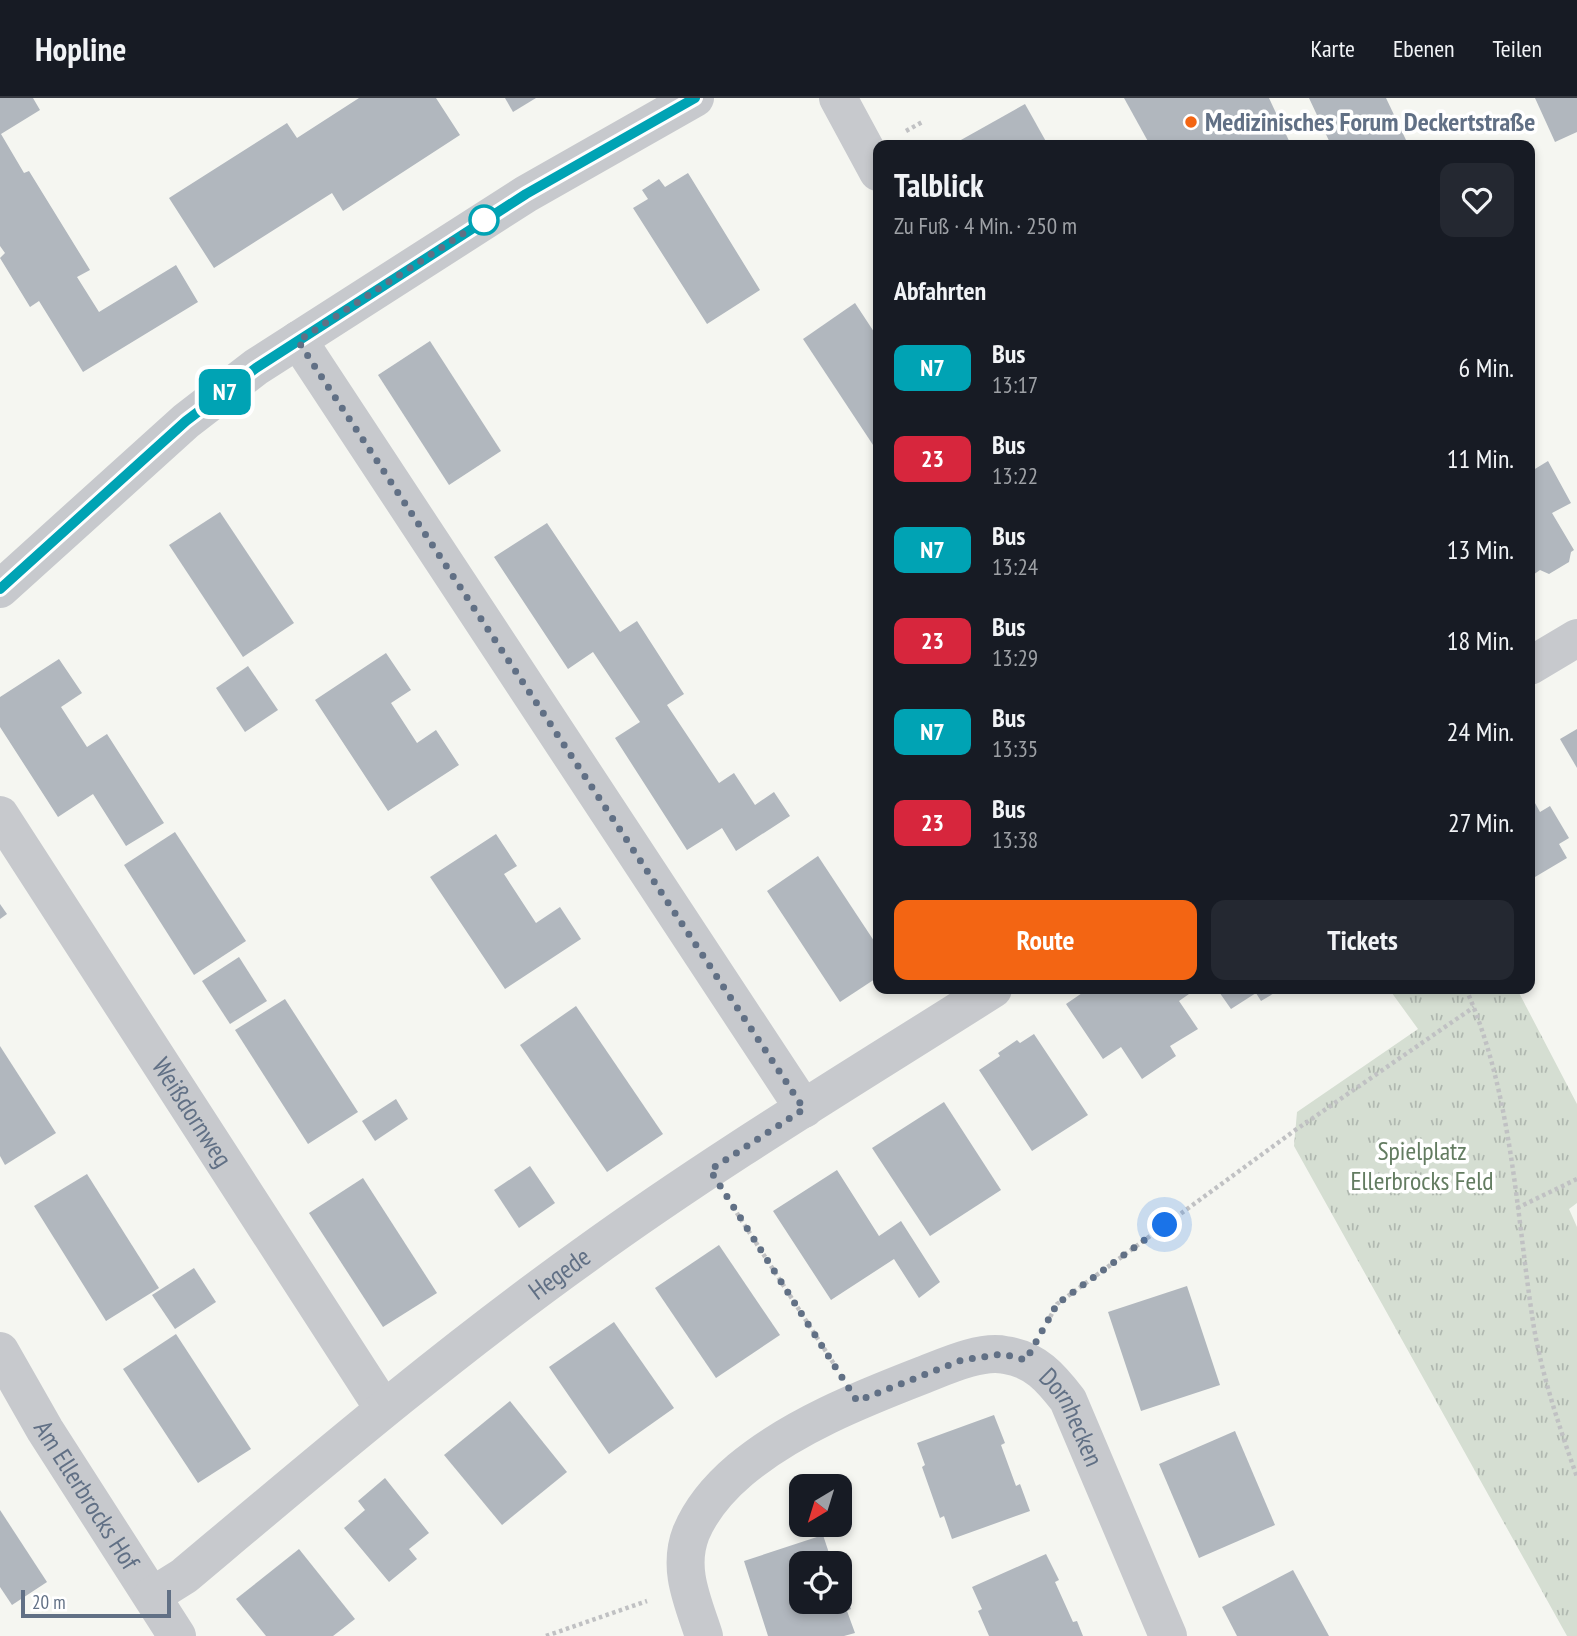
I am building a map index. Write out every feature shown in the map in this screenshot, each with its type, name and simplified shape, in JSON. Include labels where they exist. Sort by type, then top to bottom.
[{"type":"street","points":[[0,589],[186,421],[256,368],[526,194],[695,98]]},
{"type":"street","points":[[838,98],[873,163]]},
{"type":"street","points":[[298,341],[804,1109]]},
{"type":"street","points":[[1535,663],[1577,638]]},
{"type":"street","name":"Weißdornweg","points":[[0,814],[383,1408]]},
{"type":"street","name":"Hegede","points":[[152,1596],[184,1576],[383,1408],[585,1255],[710,1170],[985,994]]},
{"type":"street","name":"Am Ellerbrocks Hof","points":[[0,1351],[45,1430],[177,1636]]},
{"type":"street","name":"Dornhecken","points":[[704,1636],[687,1587],[684,1563],[691,1533],[710,1500],[740,1470],[780,1442],[857,1401],[962,1360],[1003,1354],[1026,1360],[1048,1374],[1068,1400],[1168,1636]]},
{"type":"path","points":[[1468,994],[1499,1088],[1535,1332],[1559,1428],[1577,1477]]},
{"type":"path","points":[[1026,1360],[1057,1304],[1294,1131],[1474,1007]]},
{"type":"path","points":[[710,1170],[857,1401]]},
{"type":"path","points":[[1517,1208],[1577,1179]]},
{"type":"path","points":[[546,1636],[687,1587]]},
{"type":"green space","name":"Spielplatz Ellerbrocks Feld","points":[[1393,994],[1520,994],[1577,1104],[1577,1203],[1569,1209],[1577,1227],[1577,1636],[1567,1636],[1294,1146],[1297,1112],[1418,1029]]},
{"type":"building","points":[[0,98],[33,98],[40,110],[1,134],[24,173],[29,171],[90,270],[77,277],[99,312],[176,265],[198,302],[83,372],[39,301],[30,307],[0,258],[5,253],[0,246]]},
{"type":"building","points":[[359,98],[436,98],[460,135],[343,211],[332,193],[214,268],[169,198],[287,123],[297,138]]},
{"type":"building","points":[[505,98],[536,98],[513,112]]},
{"type":"building","name":"Medizinisches Forum Deckertstraße","points":[[1124,98],[1269,98],[1289,140],[1147,140]]},
{"type":"building","points":[[1309,98],[1386,98],[1406,140],[1329,140]]},
{"type":"building","points":[[1535,98],[1577,98],[1577,132],[1555,142]]},
{"type":"building","points":[[1025,104],[1045,140],[961,140]]},
{"type":"building","points":[[688,173],[760,290],[707,324],[633,208],[648,199],[642,190],[659,179],[665,187]]},
{"type":"building","points":[[855,303],[873,330],[873,445],[803,339]]},
{"type":"building","points":[[430,341],[501,451],[449,485],[378,375]]},
{"type":"building","points":[[1548,461],[1571,503],[1552,513],[1574,550],[1569,562],[1549,574],[1540,570],[1535,574],[1535,469]]},
{"type":"building","points":[[220,512],[294,623],[243,657],[169,545]]},
{"type":"building","points":[[547,523],[620,632],[637,621],[684,694],[667,705],[719,783],[734,773],[755,805],[774,792],[790,816],[736,851],[722,828],[687,850],[615,738],[640,722],[593,652],[568,669],[494,557]]},
{"type":"building","points":[[386,653],[411,690],[391,703],[417,743],[436,730],[459,765],[388,811],[315,700]]},
{"type":"building","points":[[59,659],[82,693],[61,707],[87,747],[107,734],[164,823],[126,846],[93,794],[58,817],[0,727],[0,697]]},
{"type":"building","points":[[248,666],[278,710],[245,732],[216,688]]},
{"type":"building","points":[[1577,729],[1577,768],[1560,739]]},
{"type":"building","points":[[1535,803],[1540,812],[1550,806],[1569,838],[1559,844],[1567,858],[1535,877]]},
{"type":"building","points":[[175,832],[246,941],[194,975],[124,865]]},
{"type":"building","points":[[496,834],[517,866],[504,874],[536,923],[560,907],[581,939],[505,989],[430,877]]},
{"type":"building","points":[[818,856],[873,939],[873,980],[840,1002],[767,891]]},
{"type":"building","points":[[0,904],[7,914],[0,919]]},
{"type":"building","points":[[239,957],[267,1001],[230,1024],[202,981]]},
{"type":"building","points":[[1081,994],[1189,994],[1179,1001],[1198,1029],[1170,1046],[1176,1056],[1142,1079],[1121,1047],[1103,1059],[1066,1004]]},
{"type":"building","points":[[1220,994],[1254,994],[1231,1009]]},
{"type":"building","points":[[1257,994],[1273,994],[1261,1001]]},
{"type":"building","points":[[285,999],[358,1112],[308,1144],[235,1030]]},
{"type":"building","points":[[576,1006],[663,1134],[607,1172],[520,1045]]},
{"type":"building","points":[[1034,1034],[1088,1115],[1032,1151],[979,1070],[1017,1040],[1020,1043]]},
{"type":"building","points":[[0,1046],[56,1133],[5,1165],[0,1156]]},
{"type":"building","points":[[396,1099],[408,1119],[375,1141],[362,1121]]},
{"type":"building","points":[[944,1102],[1001,1190],[930,1236],[872,1148]]},
{"type":"building","points":[[530,1166],[555,1203],[519,1228],[494,1190]]},
{"type":"building","points":[[837,1170],[879,1236],[901,1221],[940,1282],[919,1298],[894,1259],[831,1300],[773,1211]]},
{"type":"building","points":[[87,1174],[159,1288],[106,1321],[34,1206]]},
{"type":"building","points":[[363,1178],[437,1293],[383,1327],[309,1213]]},
{"type":"building","points":[[719,1245],[780,1335],[716,1378],[655,1288]]},
{"type":"building","points":[[194,1268],[216,1302],[175,1329],[152,1295]]},
{"type":"building","points":[[1187,1286],[1220,1385],[1141,1411],[1108,1312]]},
{"type":"building","points":[[614,1322],[674,1408],[609,1454],[549,1367]]},
{"type":"building","points":[[176,1334],[251,1449],[198,1483],[123,1369]]},
{"type":"building","points":[[510,1401],[567,1472],[502,1525],[444,1455]]},
{"type":"building","points":[[994,1415],[1005,1443],[1001,1445],[1016,1486],[1020,1484],[1030,1511],[952,1539],[944,1516],[940,1518],[922,1467],[925,1465],[917,1443]]},
{"type":"building","points":[[1235,1431],[1275,1525],[1199,1558],[1159,1464]]},
{"type":"building","points":[[385,1478],[429,1533],[409,1549],[417,1559],[389,1582],[344,1528],[365,1510],[358,1501]]},
{"type":"building","points":[[0,1510],[47,1582],[12,1605],[0,1587]]},
{"type":"building","points":[[824,1537],[828,1551],[789,1551],[789,1614],[848,1614],[855,1633],[844,1636],[768,1636],[744,1561]]},
{"type":"building","points":[[299,1549],[355,1619],[333,1636],[266,1636],[236,1599]]},
{"type":"building","points":[[1046,1554],[1059,1580],[1055,1582],[1073,1622],[1077,1621],[1083,1636],[989,1636],[978,1611],[982,1609],[972,1587]]},
{"type":"building","points":[[1293,1570],[1329,1636],[1237,1636],[1222,1607]]},
{"type":"bus line","name":"N7","points":[[0,589],[186,421],[256,368],[526,194],[695,98]]},
{"type":"place","name":"Medizinisches Forum Deckertstraße","points":[[1191,122]]},
{"type":"route","points":[[484,220],[298,341],[804,1109],[710,1170],[857,1401],[962,1360],[1003,1354],[1026,1360],[1057,1304],[1165,1225]]}]
